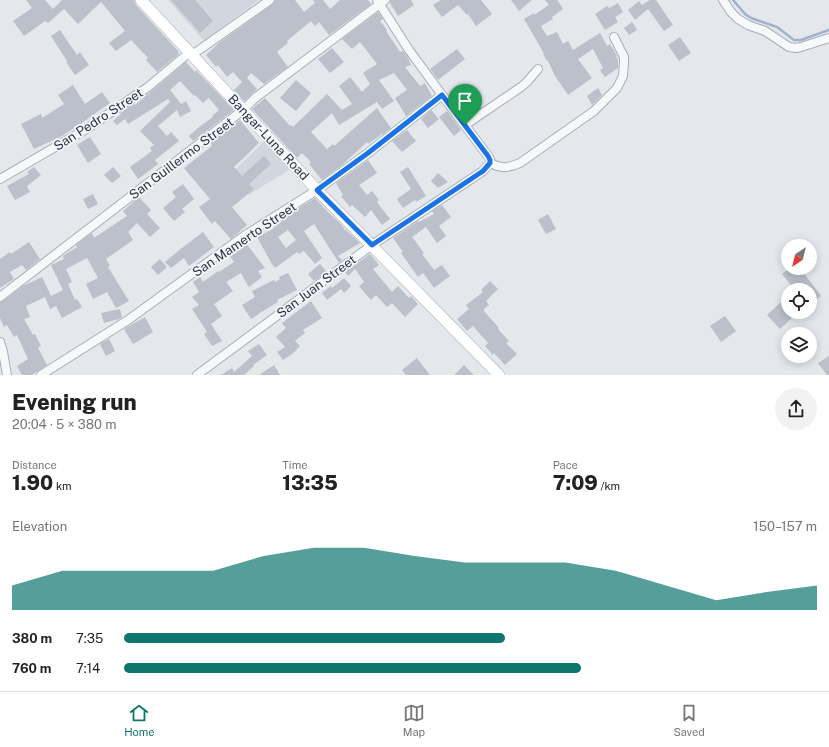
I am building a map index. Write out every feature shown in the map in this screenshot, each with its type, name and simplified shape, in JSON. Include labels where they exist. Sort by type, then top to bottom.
[{"type":"main road","name":"Bangar-Luna Road","points":[[141,0],[317,190],[499,375]]},
{"type":"street","name":"San Pedro Street","points":[[0,178],[88,128],[148,87],[191,53],[270,0]]},
{"type":"street","points":[[723,0],[738,19],[748,25],[765,31],[789,47],[801,47],[829,38]]},
{"type":"street","points":[[380,1],[409,50],[488,156],[490,163],[504,168],[520,163],[594,111],[617,88],[623,76],[624,57],[614,37]]},
{"type":"street","name":"San Guillermo Street","points":[[0,296],[243,110],[255,98],[380,1]]},
{"type":"street","points":[[465,125],[521,87],[538,69]]},
{"type":"street","name":"San Mamerto Street","points":[[41,375],[128,320],[244,236],[317,190],[442,95]]},
{"type":"street","name":"San Juan Street","points":[[197,375],[372,245],[483,171],[490,163]]},
{"type":"street","points":[[0,342],[7,375]]},
{"type":"shaded area","points":[[168,0],[259,0],[204,41]]},
{"type":"shaded area","points":[[265,140],[291,169],[248,195],[230,175]]},
{"type":"building","points":[[26,0],[45,0],[53,9],[62,0],[134,0],[136,5],[179,52],[179,54],[157,72],[146,60],[148,58],[131,40],[116,51],[109,43],[125,31],[101,2],[78,24],[64,9],[48,23],[45,21],[24,36],[13,21],[32,8]]},
{"type":"building","points":[[171,0],[195,0],[213,21],[200,33]]},
{"type":"building","points":[[275,0],[295,0],[304,12],[315,3],[313,0],[323,0],[330,9],[340,0],[368,0],[371,4],[329,35],[319,22],[315,26],[311,21],[287,41],[288,43],[277,52],[288,67],[264,84],[251,73],[247,78],[257,89],[244,101],[234,90],[242,82],[233,72],[227,77],[218,65],[216,67],[206,55],[220,42],[273,4]]},
{"type":"building","points":[[390,0],[411,0],[414,5],[398,16],[390,3]]},
{"type":"building","points":[[441,0],[481,0],[492,14],[476,26],[468,14],[467,15],[458,5],[442,17],[433,5]]},
{"type":"building","points":[[511,0],[532,0],[519,11]]},
{"type":"building","points":[[545,0],[557,0],[563,9],[552,17],[553,19],[541,26],[547,36],[557,32],[563,44],[568,41],[573,50],[600,33],[607,46],[610,44],[617,56],[618,68],[605,77],[600,70],[603,68],[593,49],[578,59],[592,78],[568,95],[555,76],[524,19],[534,13],[534,15],[549,5]]},
{"type":"building","points":[[650,0],[656,0],[673,25],[664,31],[648,9],[635,20],[628,10],[639,1],[642,5]]},
{"type":"building","points":[[618,3],[623,12],[615,17],[618,22],[605,30],[595,14],[607,6],[609,8]]},
{"type":"building","points":[[378,12],[383,19],[380,21],[387,30],[386,31],[400,52],[403,51],[408,58],[411,65],[405,67],[420,86],[425,83],[432,96],[406,116],[395,98],[407,90],[394,73],[379,80],[394,101],[382,109],[377,102],[339,125],[332,113],[311,132],[327,149],[333,144],[334,146],[377,108],[391,128],[368,144],[367,142],[342,165],[322,180],[309,164],[311,162],[302,153],[297,158],[252,109],[265,98],[290,126],[291,125],[293,127],[327,94],[342,110],[352,104],[339,86],[350,77],[362,92],[370,84],[363,73],[377,64],[360,42],[352,49],[342,39]]},
{"type":"building","points":[[632,22],[637,30],[629,35],[624,28]]},
{"type":"building","points":[[60,30],[77,55],[80,52],[89,65],[75,75],[51,36]]},
{"type":"building","points":[[680,37],[691,53],[679,61],[668,45]]},
{"type":"building","points":[[332,48],[344,62],[330,73],[318,59]]},
{"type":"building","points":[[457,49],[465,59],[438,80],[430,69]]},
{"type":"building","points":[[186,62],[195,72],[196,70],[234,110],[193,141],[189,136],[213,117],[212,116],[219,110],[209,98],[203,103],[180,81],[170,90],[181,104],[186,101],[191,111],[180,117],[177,110],[158,126],[167,136],[171,132],[179,141],[155,160],[158,164],[138,179],[130,167],[152,151],[150,148],[154,145],[140,131],[170,102],[168,99],[128,124],[125,119],[117,125],[113,121],[121,114],[120,113],[134,103],[135,105]]},
{"type":"building","points":[[296,80],[311,93],[296,111],[280,98]]},
{"type":"building","points":[[73,85],[85,104],[102,92],[110,103],[62,136],[34,149],[21,124],[41,114],[42,118],[64,104],[58,95]]},
{"type":"building","points":[[598,88],[602,95],[592,105],[587,96]]},
{"type":"building","points":[[431,110],[439,119],[428,128],[421,119]]},
{"type":"building","points":[[447,111],[461,130],[454,136],[439,117]]},
{"type":"building","points":[[240,120],[259,143],[234,167],[242,176],[264,156],[271,164],[249,184],[254,189],[232,207],[247,225],[231,239],[215,221],[212,224],[199,207],[210,199],[184,168],[212,146],[210,142]]},
{"type":"building","points":[[407,130],[416,141],[402,152],[392,141]]},
{"type":"building","points":[[90,137],[101,154],[88,163],[77,145]]},
{"type":"building","points":[[368,160],[377,173],[359,185],[367,195],[372,191],[379,200],[377,202],[390,219],[382,225],[371,210],[365,217],[352,205],[350,207],[341,196],[343,195],[336,183]]},
{"type":"building","points":[[34,167],[41,175],[27,186],[30,192],[15,200],[7,186],[29,174],[27,172]]},
{"type":"building","points":[[113,167],[121,176],[112,183],[104,175]]},
{"type":"building","points":[[408,167],[426,196],[416,202],[415,200],[403,208],[397,199],[411,189],[400,172]]},
{"type":"building","points":[[438,173],[448,182],[438,188],[431,181]]},
{"type":"building","points":[[183,184],[194,199],[182,209],[185,212],[174,221],[163,208],[176,197],[172,192]]},
{"type":"building","points":[[93,194],[98,204],[88,209],[83,199]]},
{"type":"building","points":[[139,197],[151,210],[147,214],[160,228],[150,237],[137,223],[128,232],[133,240],[106,259],[110,266],[108,267],[129,301],[116,308],[107,292],[93,299],[86,284],[98,278],[87,258],[66,269],[72,282],[68,284],[75,300],[77,299],[82,307],[62,318],[56,306],[50,309],[45,297],[26,306],[30,317],[24,319],[33,335],[35,334],[41,346],[38,348],[47,365],[32,375],[22,375],[17,366],[28,359],[17,335],[14,337],[7,325],[4,327],[0,318],[0,302],[23,286],[42,277],[51,296],[63,290],[51,265],[64,259],[63,256],[77,247],[76,245],[92,233],[94,238],[127,216],[123,211]]},
{"type":"building","points":[[315,198],[345,230],[360,243],[338,256],[342,260],[339,263],[314,224],[304,231],[322,258],[315,264],[304,251],[299,254],[297,252],[275,268],[257,237],[273,229],[282,221],[281,219]],"holes":[[[288,230],[296,240],[286,248],[278,237]]]},
{"type":"building","points":[[442,205],[451,217],[439,226],[446,236],[437,243],[426,227],[412,237],[434,270],[442,265],[450,276],[434,288],[423,273],[418,277],[401,253],[403,252],[393,238],[418,221],[419,222],[434,214],[432,211]]},
{"type":"building","points":[[548,214],[556,229],[546,234],[538,220]]},
{"type":"building","points":[[203,232],[214,247],[189,266],[184,258],[171,268],[165,262],[178,251]]},
{"type":"building","points":[[29,242],[40,259],[26,270],[22,265],[10,272],[14,279],[0,288],[0,259],[10,252],[11,254]]},
{"type":"building","points":[[245,242],[265,268],[258,271],[262,277],[249,287],[241,273],[226,282],[233,291],[214,304],[222,316],[211,324],[222,341],[212,346],[204,334],[207,332],[192,309],[199,305],[192,297],[199,292],[193,282],[200,277],[203,282],[234,262],[228,254]]},
{"type":"building","points":[[370,254],[379,265],[373,269],[392,292],[398,286],[409,298],[411,296],[418,304],[405,317],[392,303],[387,307],[376,295],[371,300],[359,286],[364,282],[355,269],[348,276],[345,272]]},
{"type":"building","points":[[160,259],[167,267],[158,275],[151,267]]},
{"type":"building","points":[[320,264],[327,272],[314,281],[308,274]]},
{"type":"building","points":[[288,273],[297,290],[277,300],[278,302],[251,319],[242,305],[255,297],[252,291],[274,280],[275,282],[280,279],[279,277]]},
{"type":"building","points":[[783,275],[805,275],[811,283],[789,283]]},
{"type":"building","points":[[344,278],[351,286],[344,293],[341,289],[327,300],[322,293],[331,286],[332,288]]},
{"type":"building","points":[[490,281],[498,289],[486,301],[489,305],[484,309],[484,311],[509,341],[506,343],[517,354],[505,365],[485,346],[488,343],[473,326],[467,331],[457,319],[469,309],[466,305],[483,292],[481,290]]},
{"type":"building","points":[[817,291],[821,296],[817,299]]},
{"type":"building","points":[[311,301],[322,318],[303,330],[305,333],[295,341],[300,346],[283,360],[277,352],[285,347],[276,337],[286,328],[282,323]]},
{"type":"building","points":[[781,302],[781,319],[791,319],[780,329],[767,315]]},
{"type":"building","points":[[120,309],[122,317],[104,323],[101,313]]},
{"type":"building","points":[[725,316],[736,331],[721,342],[710,326]]},
{"type":"building","points":[[145,317],[153,332],[133,344],[124,329]]},
{"type":"building","points":[[109,339],[115,351],[106,356],[100,344]]},
{"type":"building","points":[[259,344],[267,355],[253,365],[254,366],[244,375],[221,375],[232,368],[234,372],[252,356],[248,351]]},
{"type":"building","points":[[829,356],[829,375],[827,375],[818,363]]},
{"type":"building","points":[[417,358],[430,375],[406,375],[402,370]]},
{"type":"building","points":[[274,365],[280,375],[259,375]]},
{"type":"building","points":[[464,365],[474,375],[454,375]]},
{"type":"waterway","points":[[733,0],[745,14],[751,18],[777,27],[794,40],[801,40],[829,30]]},
{"type":"route","points":[[442,95],[465,125],[488,156],[490,160],[489,165],[483,171],[372,245],[317,190],[368,153],[442,95]]}]
